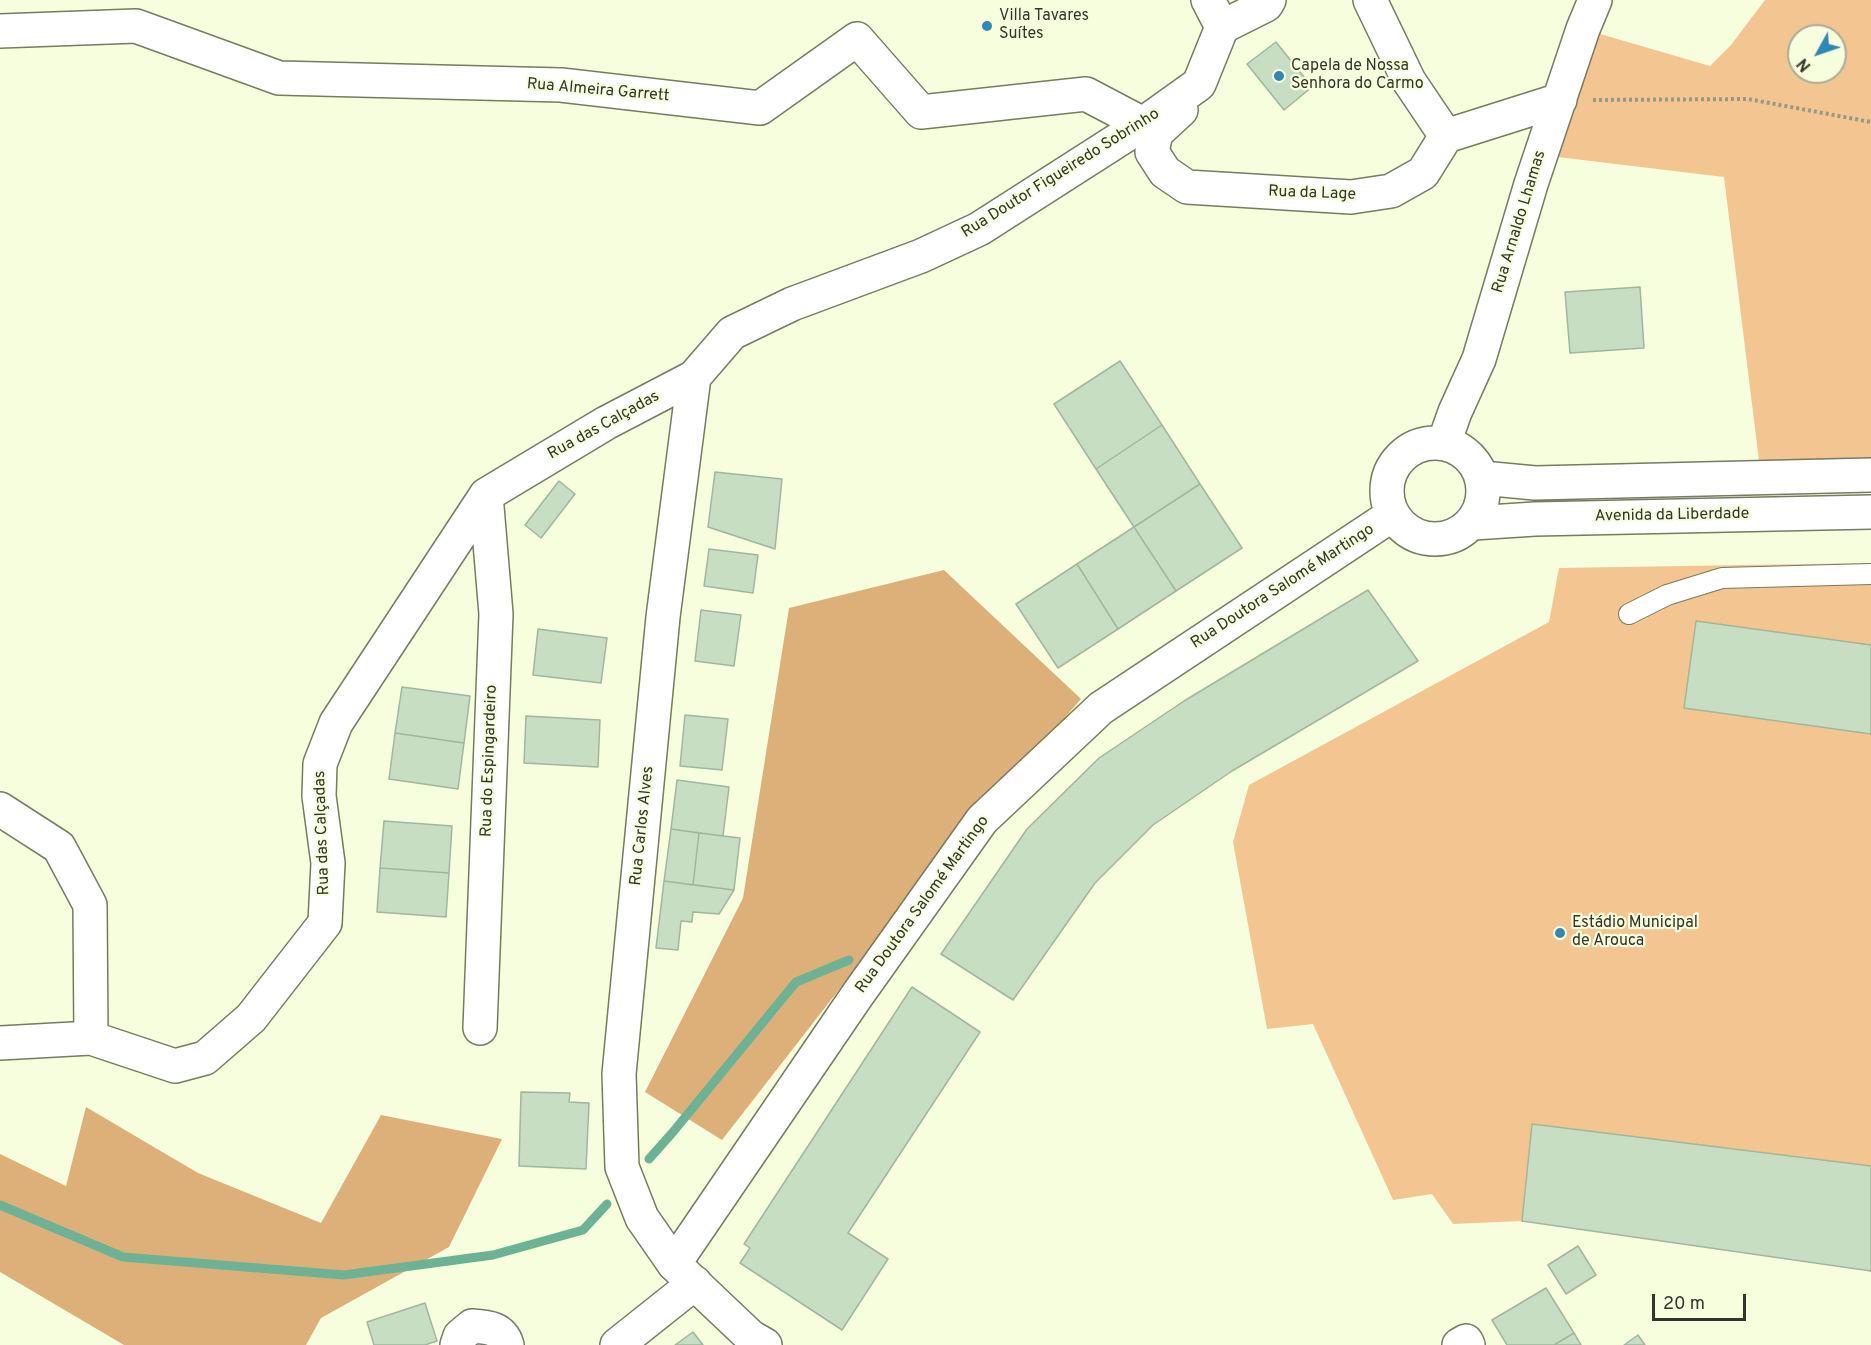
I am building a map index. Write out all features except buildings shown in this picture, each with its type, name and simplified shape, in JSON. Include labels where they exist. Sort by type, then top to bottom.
[{"type":"street","name":"Rua Doutor Figueiredo Sobrinho","points":[[694,377],[732,333],[792,304],[921,256],[979,229],[1143,124],[1199,84],[1215,13],[1266,4],[1269,0]]},
{"type":"street","points":[[1370,0],[1410,81],[1446,136],[1560,100]]},
{"type":"street","name":"Rua Arnaldo Lhamas","points":[[1444,443],[1479,359],[1531,184],[1583,29],[1595,0]]},
{"type":"street","name":"Rua Almeira Garrett","points":[[0,31],[136,26],[279,78],[561,84],[760,108],[857,39],[921,112],[1086,94],[1143,124]]},
{"type":"street","name":"Rua da Lage","points":[[1203,73],[1209,84],[1156,133],[1152,152],[1165,172],[1187,187],[1351,198],[1391,191],[1424,173],[1446,136]]},
{"type":"street","name":"Rua das Calçadas","points":[[91,1038],[174,1066],[205,1058],[251,1018],[325,923],[328,862],[319,796],[320,764],[336,723],[486,495],[606,423],[694,377]]},
{"type":"street","name":"Rua Carlos Alves","points":[[694,377],[663,617],[619,1074],[622,1167],[642,1218],[684,1274],[751,1337],[765,1345]]},
{"type":"street","points":[[1426,443],[1444,443],[1467,454],[1482,478],[1482,504],[1473,523],[1455,537],[1430,540],[1410,534],[1392,515],[1388,504],[1386,487],[1388,476],[1396,461],[1410,449],[1426,443]]},
{"type":"street","points":[[1482,478],[1534,483],[1871,475]]},
{"type":"street","name":"Rua do Espingardeiro","points":[[480,1028],[495,614],[486,495]]},
{"type":"street","name":"Avenida da Liberdade","points":[[1473,523],[1535,519],[1871,512]]},
{"type":"street","name":"Rua Doutora Salomé Martingo","points":[[617,1345],[684,1274],[849,1007],[982,820],[1101,708],[1392,515]]},
{"type":"street","points":[[0,809],[59,847],[90,905],[91,1038],[0,1043]]},
{"type":"street","points":[[457,1345],[460,1336],[472,1326],[491,1327],[505,1337],[507,1345]]},
{"type":"street","points":[[1459,1345],[1466,1341],[1468,1345]]},
{"type":"lane","points":[[1629,614],[1667,596],[1722,578],[1871,574]]},
{"type":"path","points":[[1560,100],[1748,99],[1871,122]]},
{"type":"shaded area","points":[[1765,0],[1871,0],[1871,475],[1761,477],[1724,177],[1541,155],[1583,29],[1710,66],[1731,45]]},
{"type":"shaded area","name":"Estádio Municipal de Arouca","points":[[1871,563],[1871,1271],[1522,1221],[1453,1224],[1432,1194],[1393,1200],[1313,1024],[1267,1029],[1233,842],[1249,785],[1549,622],[1559,568]]},
{"type":"shaded area","points":[[944,570],[1081,699],[918,888],[722,1140],[645,1092],[743,898],[789,608]]},
{"type":"shaded area","points":[[86,1107],[198,1173],[321,1223],[381,1115],[502,1139],[449,1247],[321,1318],[306,1345],[124,1345],[0,1272],[0,1154],[66,1186]]},
{"type":"waterway","points":[[649,1159],[796,982],[849,960]]},
{"type":"waterway","points":[[0,1205],[123,1257],[344,1275],[493,1255],[583,1230],[607,1204]]},
{"type":"place","name":"Villa Tavares Suítes","points":[[987,26]]},
{"type":"place","name":"Capela de Nossa Senhora do Carmo","points":[[1279,76]]},
{"type":"place","name":"Estádio Municipal de Arouca","points":[[1560,933]]}]
